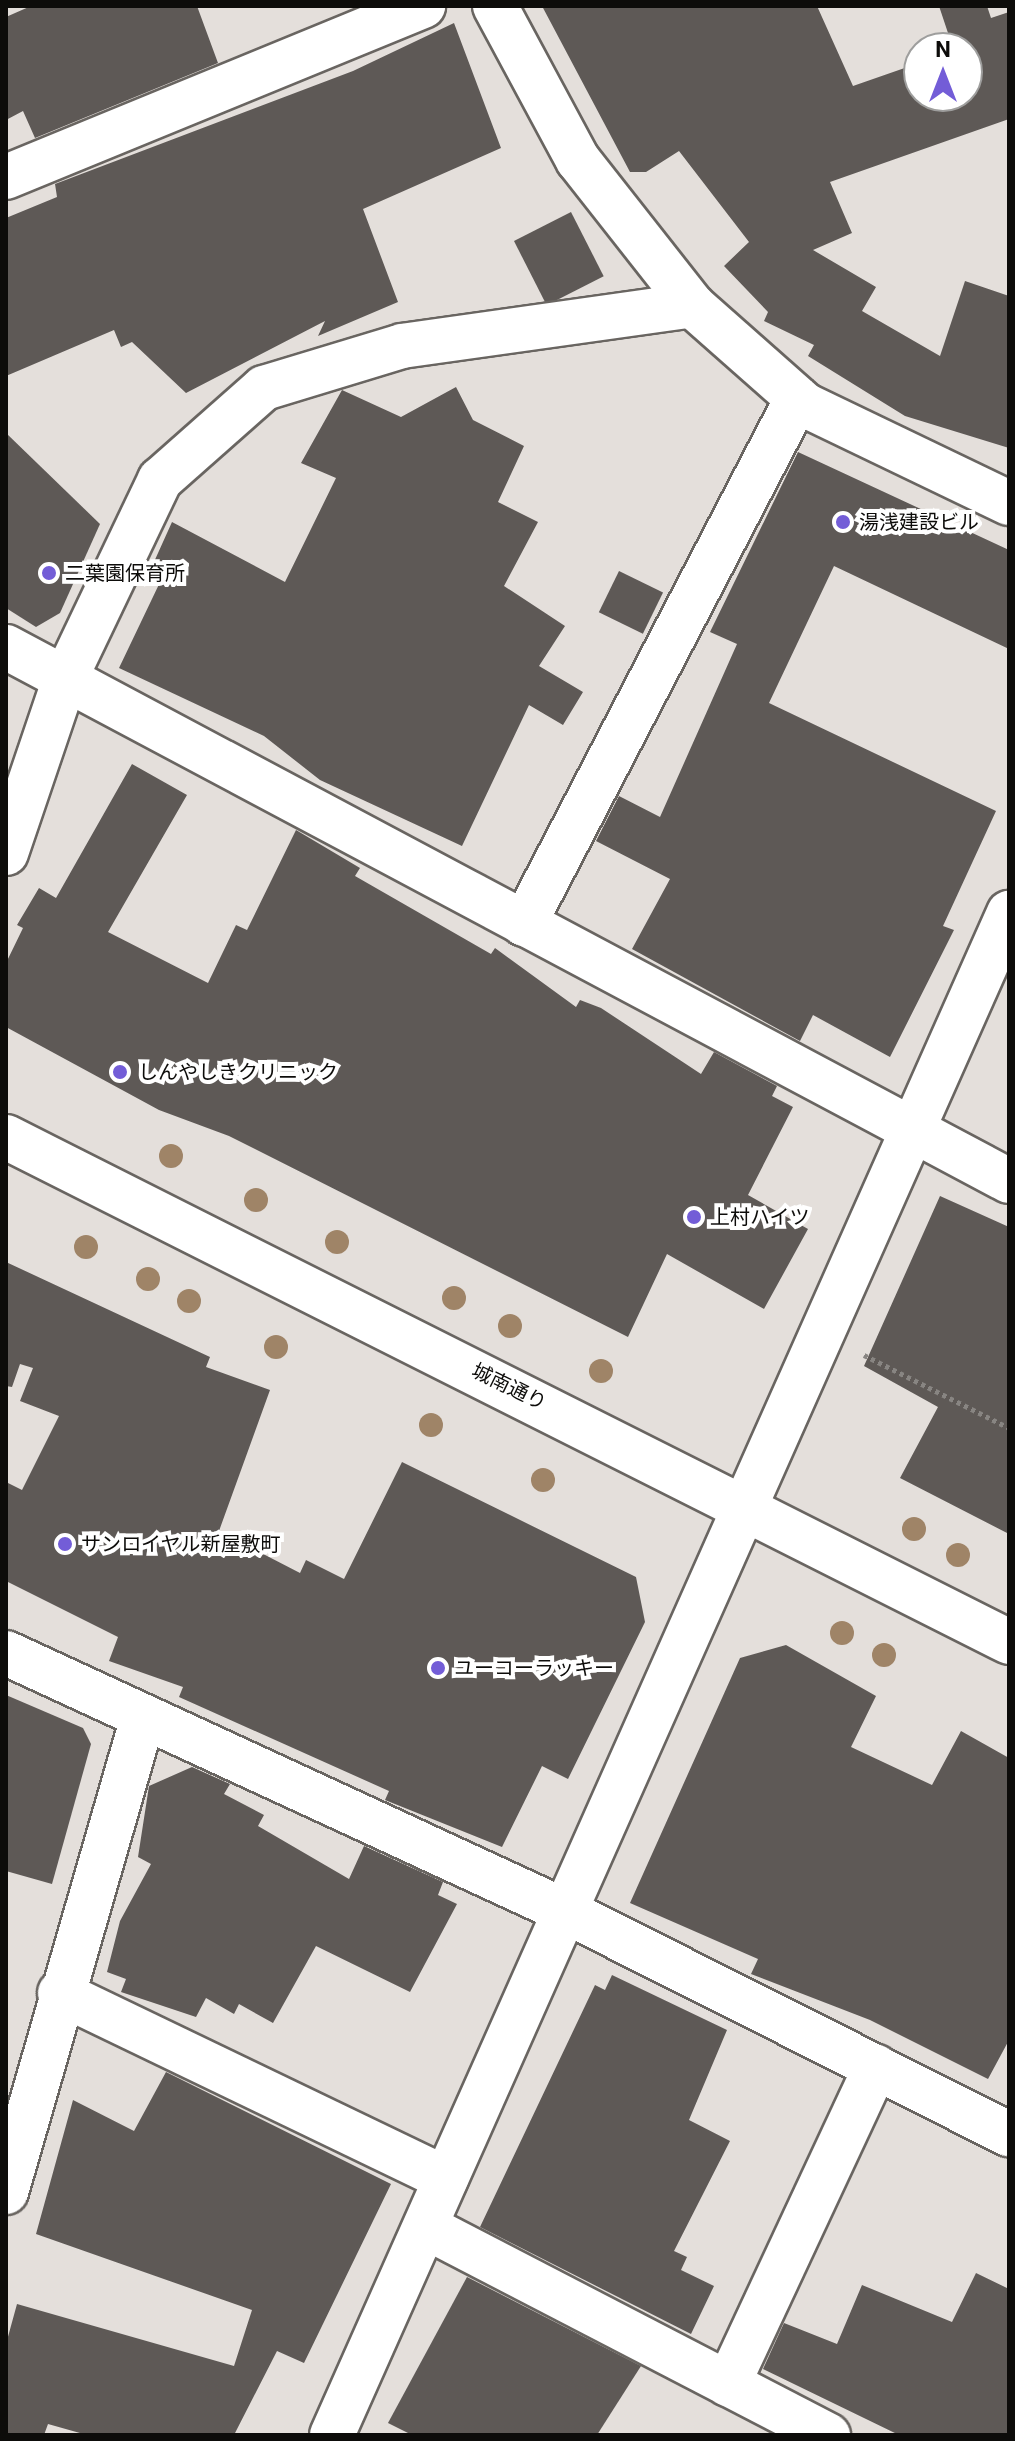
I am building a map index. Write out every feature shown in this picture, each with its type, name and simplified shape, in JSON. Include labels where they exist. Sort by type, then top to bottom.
[{"type":"street","points":[[6,177],[423,6]]},
{"type":"street","points":[[495,6],[578,160],[692,305],[797,399],[1009,503]]},
{"type":"street","points":[[6,853],[65,679],[160,480],[264,388],[402,346],[692,305]]},
{"type":"street","points":[[524,924],[797,399]]},
{"type":"street","points":[[6,647],[1009,1181]]},
{"type":"street","points":[[332,2435],[749,1505],[1009,913]]},
{"type":"street","name":"城南通り","points":[[6,1137],[749,1505],[1009,1642]]},
{"type":"street","points":[[6,1653],[567,1912],[1009,2134]]},
{"type":"street","points":[[6,2192],[60,1993],[143,1717]]},
{"type":"street","points":[[60,1993],[446,2179]]},
{"type":"street","points":[[728,2384],[876,2067]]},
{"type":"street","points":[[426,2227],[828,2435]]},
{"type":"path","points":[[824,1334],[1009,1428]]},
{"type":"building","points":[[31,6],[197,6],[218,63],[35,138],[23,111],[6,120],[6,17]]},
{"type":"building","points":[[542,6],[817,6],[853,86],[903,69],[903,112],[983,112],[983,32],[948,32],[939,6],[987,6],[991,18],[1009,12],[1009,119],[830,182],[852,233],[813,250],[876,287],[862,311],[940,356],[965,281],[1009,296],[1009,448],[905,416],[808,356],[814,345],[764,321],[768,312],[724,266],[749,242],[679,151],[646,172],[630,172]]},
{"type":"building","points":[[454,23],[501,148],[363,209],[398,302],[318,336],[325,321],[186,393],[132,342],[121,347],[114,330],[6,376],[6,218],[57,197],[55,184],[353,71]]},
{"type":"building","points":[[571,212],[604,276],[547,305],[514,241]]},
{"type":"building","points":[[456,387],[473,420],[524,446],[498,502],[538,522],[504,586],[565,626],[539,666],[583,692],[563,725],[529,705],[462,846],[320,780],[264,736],[119,668],[162,578],[149,573],[172,522],[285,582],[336,478],[301,463],[342,390],[401,417]]},
{"type":"building","name":"二葉園保育所","points":[[6,433],[100,524],[60,613],[36,627],[6,608]]},
{"type":"building","points":[[798,452],[1009,550],[1009,649],[834,566],[769,703],[996,811],[943,926],[954,930],[890,1057],[813,1015],[800,1041],[632,949],[670,879],[596,841],[619,796],[660,817],[737,644],[710,632]]},
{"type":"building","points":[[619,571],[663,592],[643,634],[599,612]]},
{"type":"building","points":[[132,764],[187,795],[108,932],[208,983],[236,925],[247,930],[296,830],[360,868],[355,876],[491,954],[495,948],[576,1007],[580,1000],[601,1008],[701,1074],[714,1052],[777,1086],[772,1096],[793,1107],[748,1195],[808,1229],[764,1309],[667,1254],[628,1337],[229,1136],[159,1110],[6,1027],[6,963],[23,928],[17,925],[39,888],[56,898]]},
{"type":"building","points":[[940,1196],[1009,1227],[1009,1534],[900,1478],[938,1407],[864,1366]]},
{"type":"building","points":[[6,1262],[210,1357],[206,1367],[270,1390],[219,1531],[300,1573],[306,1560],[344,1579],[402,1462],[636,1577],[645,1622],[568,1779],[542,1766],[502,1847],[385,1800],[389,1791],[179,1697],[183,1687],[109,1661],[118,1637],[6,1581],[6,1482],[22,1490],[59,1416],[20,1401],[33,1368],[20,1364],[12,1387],[6,1386]]},
{"type":"building","points":[[786,1645],[876,1696],[851,1747],[932,1785],[961,1731],[1009,1758],[1009,2040],[988,2079],[870,2020],[751,1974],[758,1959],[630,1903],[740,1658]]},
{"type":"building","points":[[6,1695],[83,1728],[91,1744],[52,1884],[6,1871]]},
{"type":"building","points":[[192,1767],[230,1784],[224,1794],[264,1815],[258,1826],[349,1879],[364,1846],[443,1882],[438,1895],[457,1904],[410,1992],[316,1946],[273,2023],[239,2004],[234,2014],[206,1998],[196,2017],[121,1992],[126,1979],[107,1972],[120,1921],[151,1864],[138,1857],[149,1786]]},
{"type":"building","points":[[612,1975],[727,2030],[689,2120],[730,2141],[674,2251],[687,2257],[681,2270],[714,2286],[691,2334],[480,2227],[595,1985],[605,1990]]},
{"type":"building","points":[[166,2072],[391,2184],[304,2363],[277,2351],[234,2435],[87,2435],[48,2424],[44,2435],[6,2435],[6,2344],[17,2304],[234,2366],[252,2310],[36,2234],[73,2100],[134,2131]]},
{"type":"building","points":[[976,2273],[1009,2289],[1009,2435],[899,2435],[763,2369],[784,2323],[837,2344],[862,2285],[952,2322]]},
{"type":"building","points":[[467,2277],[641,2366],[597,2435],[412,2435],[388,2423]]},
{"type":"place","name":"湯浅建設ビル","points":[[843,522]]},
{"type":"place","name":"二葉園保育所","points":[[49,573]]},
{"type":"place","name":"しんやしきクリニック","points":[[120,1072]]},
{"type":"place","name":"上村ハイツ","points":[[694,1217]]},
{"type":"place","name":"サンロイヤル新屋敷町","points":[[65,1544]]},
{"type":"place","name":"ユーコーラッキー","points":[[438,1668]]}]
